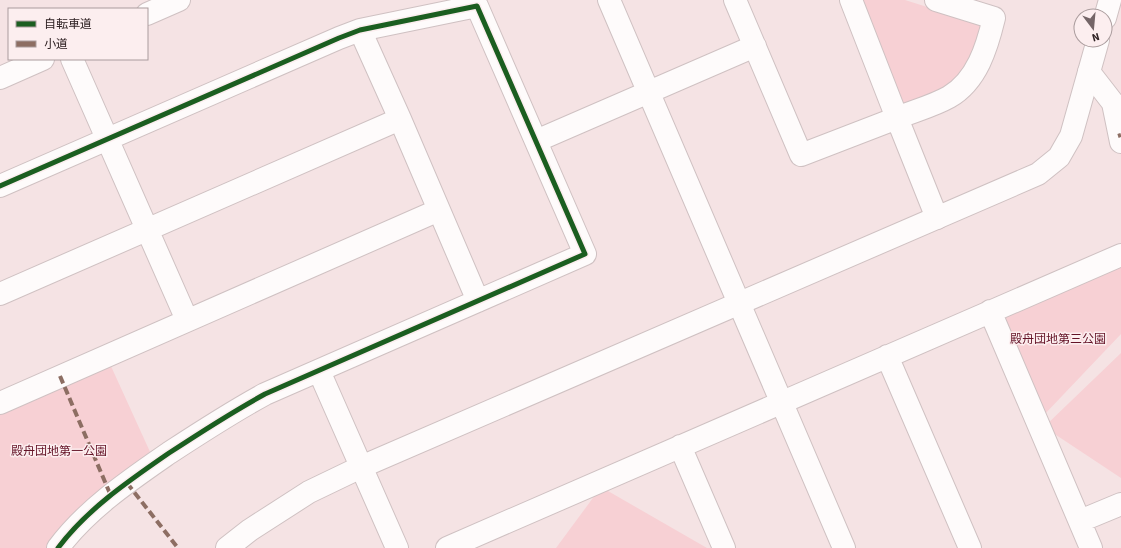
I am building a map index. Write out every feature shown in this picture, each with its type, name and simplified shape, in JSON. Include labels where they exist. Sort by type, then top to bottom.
[{"type":"street","points":[[609,0],[844,548]]},
{"type":"street","points":[[735,0],[801,155],[950,97],[969,82],[989,38],[994,18],[936,0]]},
{"type":"street","points":[[851,0],[937,218]]},
{"type":"street","points":[[148,13],[172,1]]},
{"type":"street","points":[[0,186],[360,30],[477,6],[585,254],[265,394],[226,416],[151,466],[91,513],[58,548]]},
{"type":"street","points":[[360,30],[478,301]]},
{"type":"street","points":[[536,141],[755,46]]},
{"type":"street","points":[[227,548],[250,530],[309,492],[361,467],[1038,174],[1059,157],[1070,136],[1096,48]]},
{"type":"street","points":[[0,78],[42,60]]},
{"type":"street","points":[[72,60],[146,230],[187,320]]},
{"type":"street","points":[[1088,72],[1113,104],[1121,142]]},
{"type":"street","points":[[0,294],[400,119]]},
{"type":"street","points":[[0,403],[439,210]]},
{"type":"street","points":[[447,548],[1121,255]]},
{"type":"street","points":[[990,311],[1091,548]]},
{"type":"street","points":[[887,356],[970,548]]},
{"type":"street","points":[[319,371],[397,548]]},
{"type":"street","points":[[680,446],[724,548]]},
{"type":"street","points":[[1080,521],[1121,504]]},
{"type":"green space","points":[[860,0],[905,0],[978,23],[983,28],[961,75],[949,85],[908,106],[901,103]]},
{"type":"green space","name":"殿舟団地第三公園","points":[[1121,265],[1121,334],[1043,416],[1005,320],[1007,314]]},
{"type":"green space","points":[[1121,353],[1121,478],[1044,427]]},
{"type":"green space","name":"殿舟団地第一公園","points":[[110,364],[151,454],[57,533],[46,548],[0,548],[0,414]]},
{"type":"green space","points":[[601,487],[707,548],[556,548]]},
{"type":"marked path","points":[[60,376],[111,496]]},
{"type":"marked path","points":[[127,483],[178,548]]},
{"type":"cycle path","points":[[0,186],[360,30],[477,6],[585,254],[265,394],[181,445],[124,485],[82,520],[58,548]]}]
